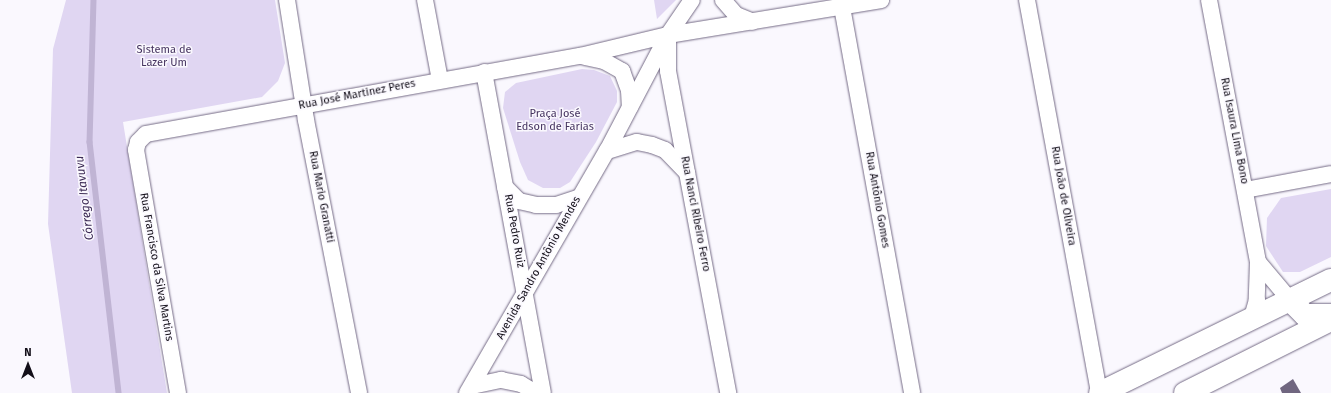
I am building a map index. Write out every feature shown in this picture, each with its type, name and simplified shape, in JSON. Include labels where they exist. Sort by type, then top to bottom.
[{"type":"main road","points":[[1099,393],[1252,317],[1331,280]]},
{"type":"main road","points":[[1290,300],[1306,315],[1331,315]]},
{"type":"main road","points":[[1185,393],[1331,320]]},
{"type":"street","name":"Rua Mario Granatti","points":[[287,0],[303,105],[359,393]]},
{"type":"street","points":[[425,0],[440,80]]},
{"type":"street","name":"Avenida Sandro Antônio Mendes","points":[[470,389],[606,151],[668,35],[692,0]]},
{"type":"street","points":[[723,0],[736,15],[753,22]]},
{"type":"street","name":"Rua José Martinez Peres","points":[[138,142],[146,134],[484,72],[580,56],[668,35],[881,0]]},
{"type":"street","name":"Rua João de Oliveira","points":[[1027,0],[1099,393]]},
{"type":"street","name":"Rua Isaura Lima Bono","points":[[1210,0],[1258,262],[1257,300],[1252,317]]},
{"type":"street","name":"Rua Antônio Gomes","points":[[842,7],[912,393]]},
{"type":"street","name":"Rua Nanci Ribeiro Ferro","points":[[668,35],[668,71],[728,393]]},
{"type":"street","name":"Rua José Martinez Peres","points":[[580,56],[604,61],[622,71],[628,90],[630,107]]},
{"type":"street","name":"Rua Pedro Ruiz","points":[[484,72],[543,393]]},
{"type":"street","name":"Rua Francisco da Silva Martins","points":[[138,142],[136,150],[178,393]]},
{"type":"street","points":[[606,151],[637,142],[652,145],[665,150],[688,174]]},
{"type":"street","points":[[1245,190],[1331,174]]},
{"type":"street","name":"Rua Pedro Ruiz","points":[[506,186],[519,201],[536,205],[556,205],[578,198]]},
{"type":"street","name":"Rua Isaura Lima Bono","points":[[1258,262],[1290,300]]},
{"type":"street","name":"Avenida Sandro Antônio Mendes","points":[[470,389],[501,380],[520,384],[536,393]]},
{"type":"green space","name":"Sistema de Lazer Um","points":[[66,0],[275,0],[285,63],[278,81],[262,97],[123,122],[167,393],[72,393],[48,224],[53,49]]},
{"type":"green space","points":[[654,0],[676,0],[657,19]]},
{"type":"green space","name":"Praça José Edson de Farias","points":[[582,69],[594,70],[610,76],[617,91],[617,102],[596,142],[570,182],[560,188],[543,188],[528,180],[520,162],[503,108],[505,92],[516,83]]},
{"type":"green space","points":[[1331,189],[1331,257],[1300,272],[1283,272],[1266,246],[1267,218],[1281,198]]},
{"type":"building","points":[[1293,379],[1301,393],[1282,393],[1280,388]]},
{"type":"waterway","name":"Córrego Itavuvu","points":[[94,0],[90,142],[119,393]]}]
